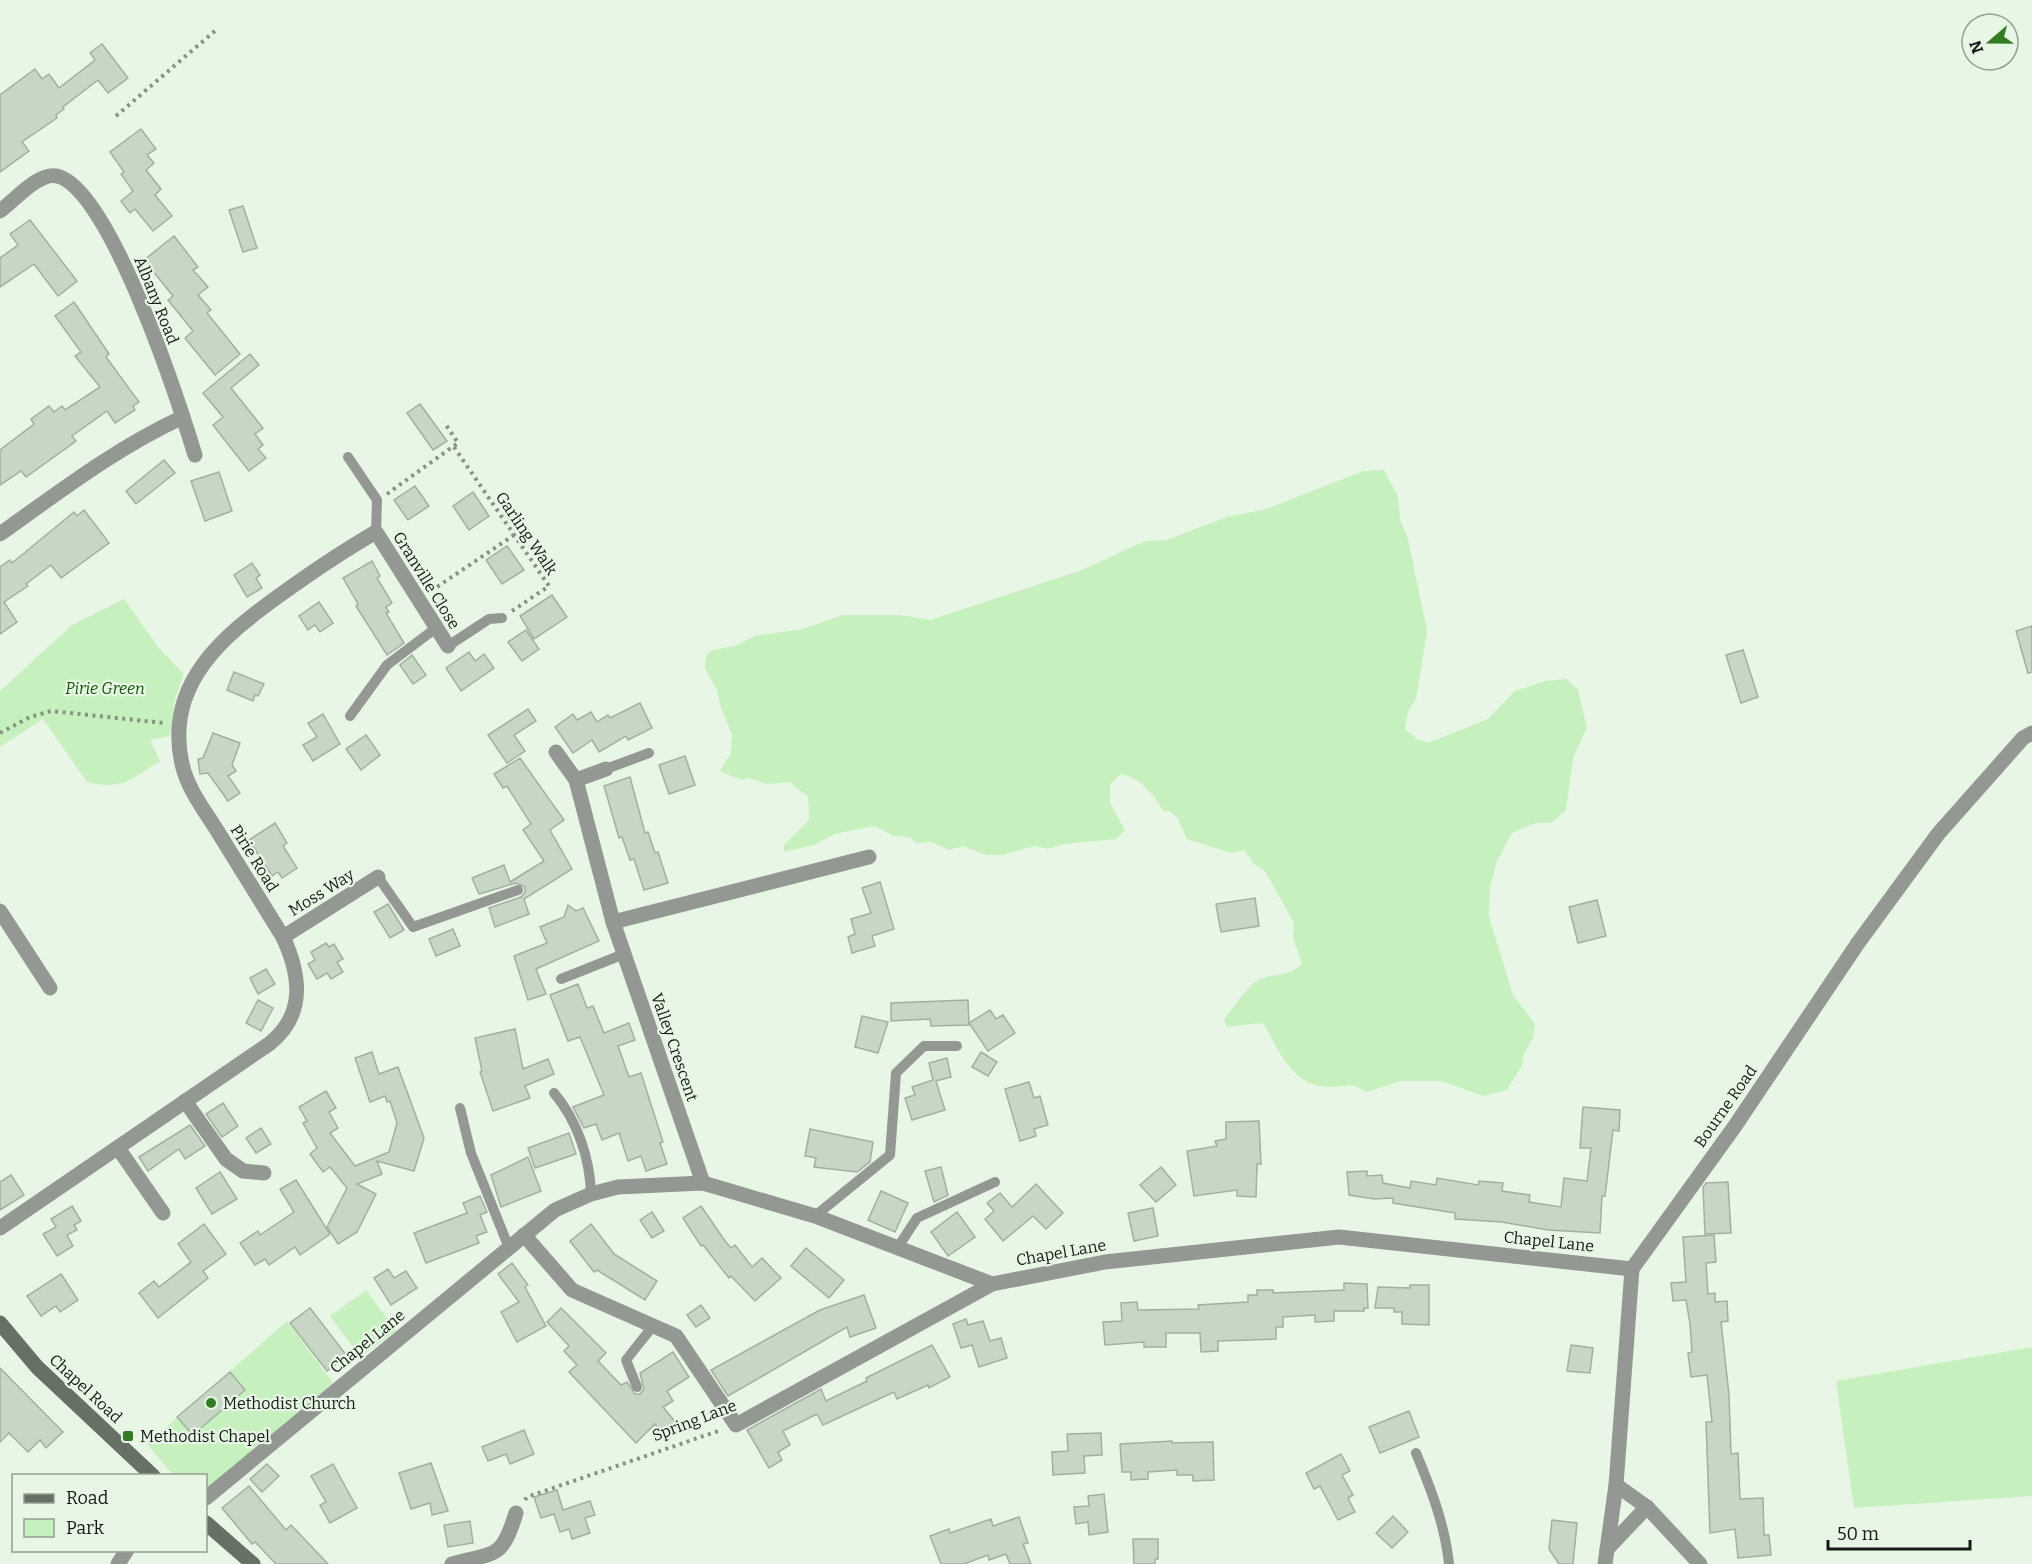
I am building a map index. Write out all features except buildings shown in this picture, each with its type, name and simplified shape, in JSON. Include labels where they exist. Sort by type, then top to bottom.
[{"type":"street","name":"Albany Road","points":[[0,211],[38,181],[55,175],[70,181],[96,214],[130,275],[195,455]]},
{"type":"street","points":[[0,534],[108,457],[144,435],[183,417]]},
{"type":"street","name":"Granville Close","points":[[376,532],[448,646]]},
{"type":"street","name":"Pirie Road","points":[[0,1228],[275,1039],[292,1018],[297,999],[296,978],[291,955],[283,937],[193,793],[182,765],[178,724],[191,683],[218,646],[238,625],[330,559],[376,532]]},
{"type":"street","name":"Bourne Road","points":[[1632,1269],[1735,1126],[1858,944],[1938,834],[2023,738],[2032,733]]},
{"type":"street","name":"Valley Crescent","points":[[556,752],[576,780],[613,922],[703,1183]]},
{"type":"street","points":[[576,780],[606,769]]},
{"type":"street","points":[[613,922],[869,857]]},
{"type":"street","name":"Moss Way","points":[[283,937],[378,878]]},
{"type":"street","points":[[0,911],[50,987]]},
{"type":"street","points":[[185,1101],[226,1159],[243,1171],[264,1173]]},
{"type":"street","points":[[118,1148],[163,1213]]},
{"type":"street","name":"Chapel Lane","points":[[207,1497],[555,1210],[591,1194],[618,1187],[703,1183],[815,1216],[992,1284],[1105,1262],[1339,1237],[1632,1269]]},
{"type":"street","points":[[524,1234],[572,1290],[676,1336],[736,1425]]},
{"type":"street","points":[[1606,1556],[1616,1485],[1632,1269]]},
{"type":"street","name":"Spring Lane","points":[[736,1425],[992,1284]]},
{"type":"street","name":"Chapel Road","points":[[0,1323],[37,1367],[151,1474]]},
{"type":"street","points":[[1616,1485],[1647,1507],[1700,1564]]},
{"type":"street","points":[[1606,1556],[1647,1507]]},
{"type":"street","points":[[452,1564],[495,1552],[507,1543],[516,1513]]},
{"type":"street","points":[[207,1524],[253,1564]]},
{"type":"lane","points":[[348,457],[377,500],[376,532]]},
{"type":"lane","points":[[448,646],[489,619],[502,618]]},
{"type":"lane","points":[[350,716],[387,665],[436,628]]},
{"type":"lane","points":[[606,769],[649,753]]},
{"type":"lane","points":[[378,878],[413,927],[518,890]]},
{"type":"lane","points":[[561,979],[624,954]]},
{"type":"lane","points":[[815,1216],[890,1155],[896,1073],[924,1046],[957,1046]]},
{"type":"lane","points":[[554,1093],[563,1103],[580,1138],[591,1169],[591,1194]]},
{"type":"lane","points":[[460,1108],[471,1153],[509,1248]]},
{"type":"lane","points":[[898,1247],[917,1218],[994,1182]]},
{"type":"lane","points":[[637,1387],[626,1360],[653,1326]]},
{"type":"lane","points":[[1416,1453],[1433,1493],[1447,1539],[1449,1564]]},
{"type":"path","points":[[116,116],[216,30]]},
{"type":"path","name":"Garling Walk","points":[[444,422],[459,443],[454,447],[549,586],[502,618]]},
{"type":"path","points":[[377,500],[454,447]]},
{"type":"path","points":[[418,600],[514,535]]},
{"type":"path","points":[[0,733],[30,717],[51,711],[178,724]]},
{"type":"path","name":"Spring Lane","points":[[516,1513],[527,1497],[736,1425]]},
{"type":"green space","points":[[1384,470],[1398,496],[1400,519],[1408,539],[1427,631],[1416,699],[1408,712],[1405,729],[1417,739],[1428,743],[1488,719],[1515,691],[1545,681],[1567,679],[1578,690],[1587,728],[1573,758],[1566,810],[1551,823],[1535,823],[1512,833],[1497,861],[1490,887],[1489,917],[1513,995],[1535,1024],[1533,1038],[1522,1058],[1524,1062],[1507,1090],[1483,1096],[1441,1081],[1400,1081],[1367,1092],[1352,1086],[1318,1086],[1307,1082],[1290,1067],[1265,1026],[1259,1023],[1227,1027],[1224,1020],[1227,1015],[1255,982],[1284,974],[1302,964],[1293,937],[1294,923],[1265,871],[1254,864],[1244,850],[1231,853],[1187,839],[1177,817],[1168,810],[1164,812],[1146,788],[1127,776],[1120,774],[1110,785],[1110,803],[1125,830],[1116,839],[1064,844],[1048,849],[1035,846],[1003,855],[986,855],[963,846],[949,850],[931,842],[917,843],[909,837],[894,836],[874,826],[835,834],[814,845],[784,852],[784,845],[809,820],[808,796],[789,782],[767,784],[748,778],[741,780],[720,771],[731,753],[732,735],[721,708],[717,690],[705,669],[706,656],[712,650],[735,646],[754,636],[802,629],[843,615],[900,615],[930,620],[1082,570],[1145,541],[1166,540],[1227,517],[1266,509],[1363,471]]},
{"type":"green space","name":"Pirie Green","points":[[124,599],[158,647],[184,674],[175,699],[170,736],[150,740],[160,761],[126,782],[109,785],[87,782],[43,719],[0,747],[0,691],[72,625]]},
{"type":"green space","points":[[366,1290],[396,1331],[360,1357],[330,1316]]},
{"type":"green space","points":[[287,1321],[333,1383],[207,1492],[207,1474],[172,1474],[147,1444]]},
{"type":"green space","points":[[2032,1347],[2032,1496],[1854,1508],[1836,1381]]},
{"type":"place","name":"Methodist Church","points":[[211,1403]]},
{"type":"place","name":"Methodist Chapel","points":[[128,1436]]}]
